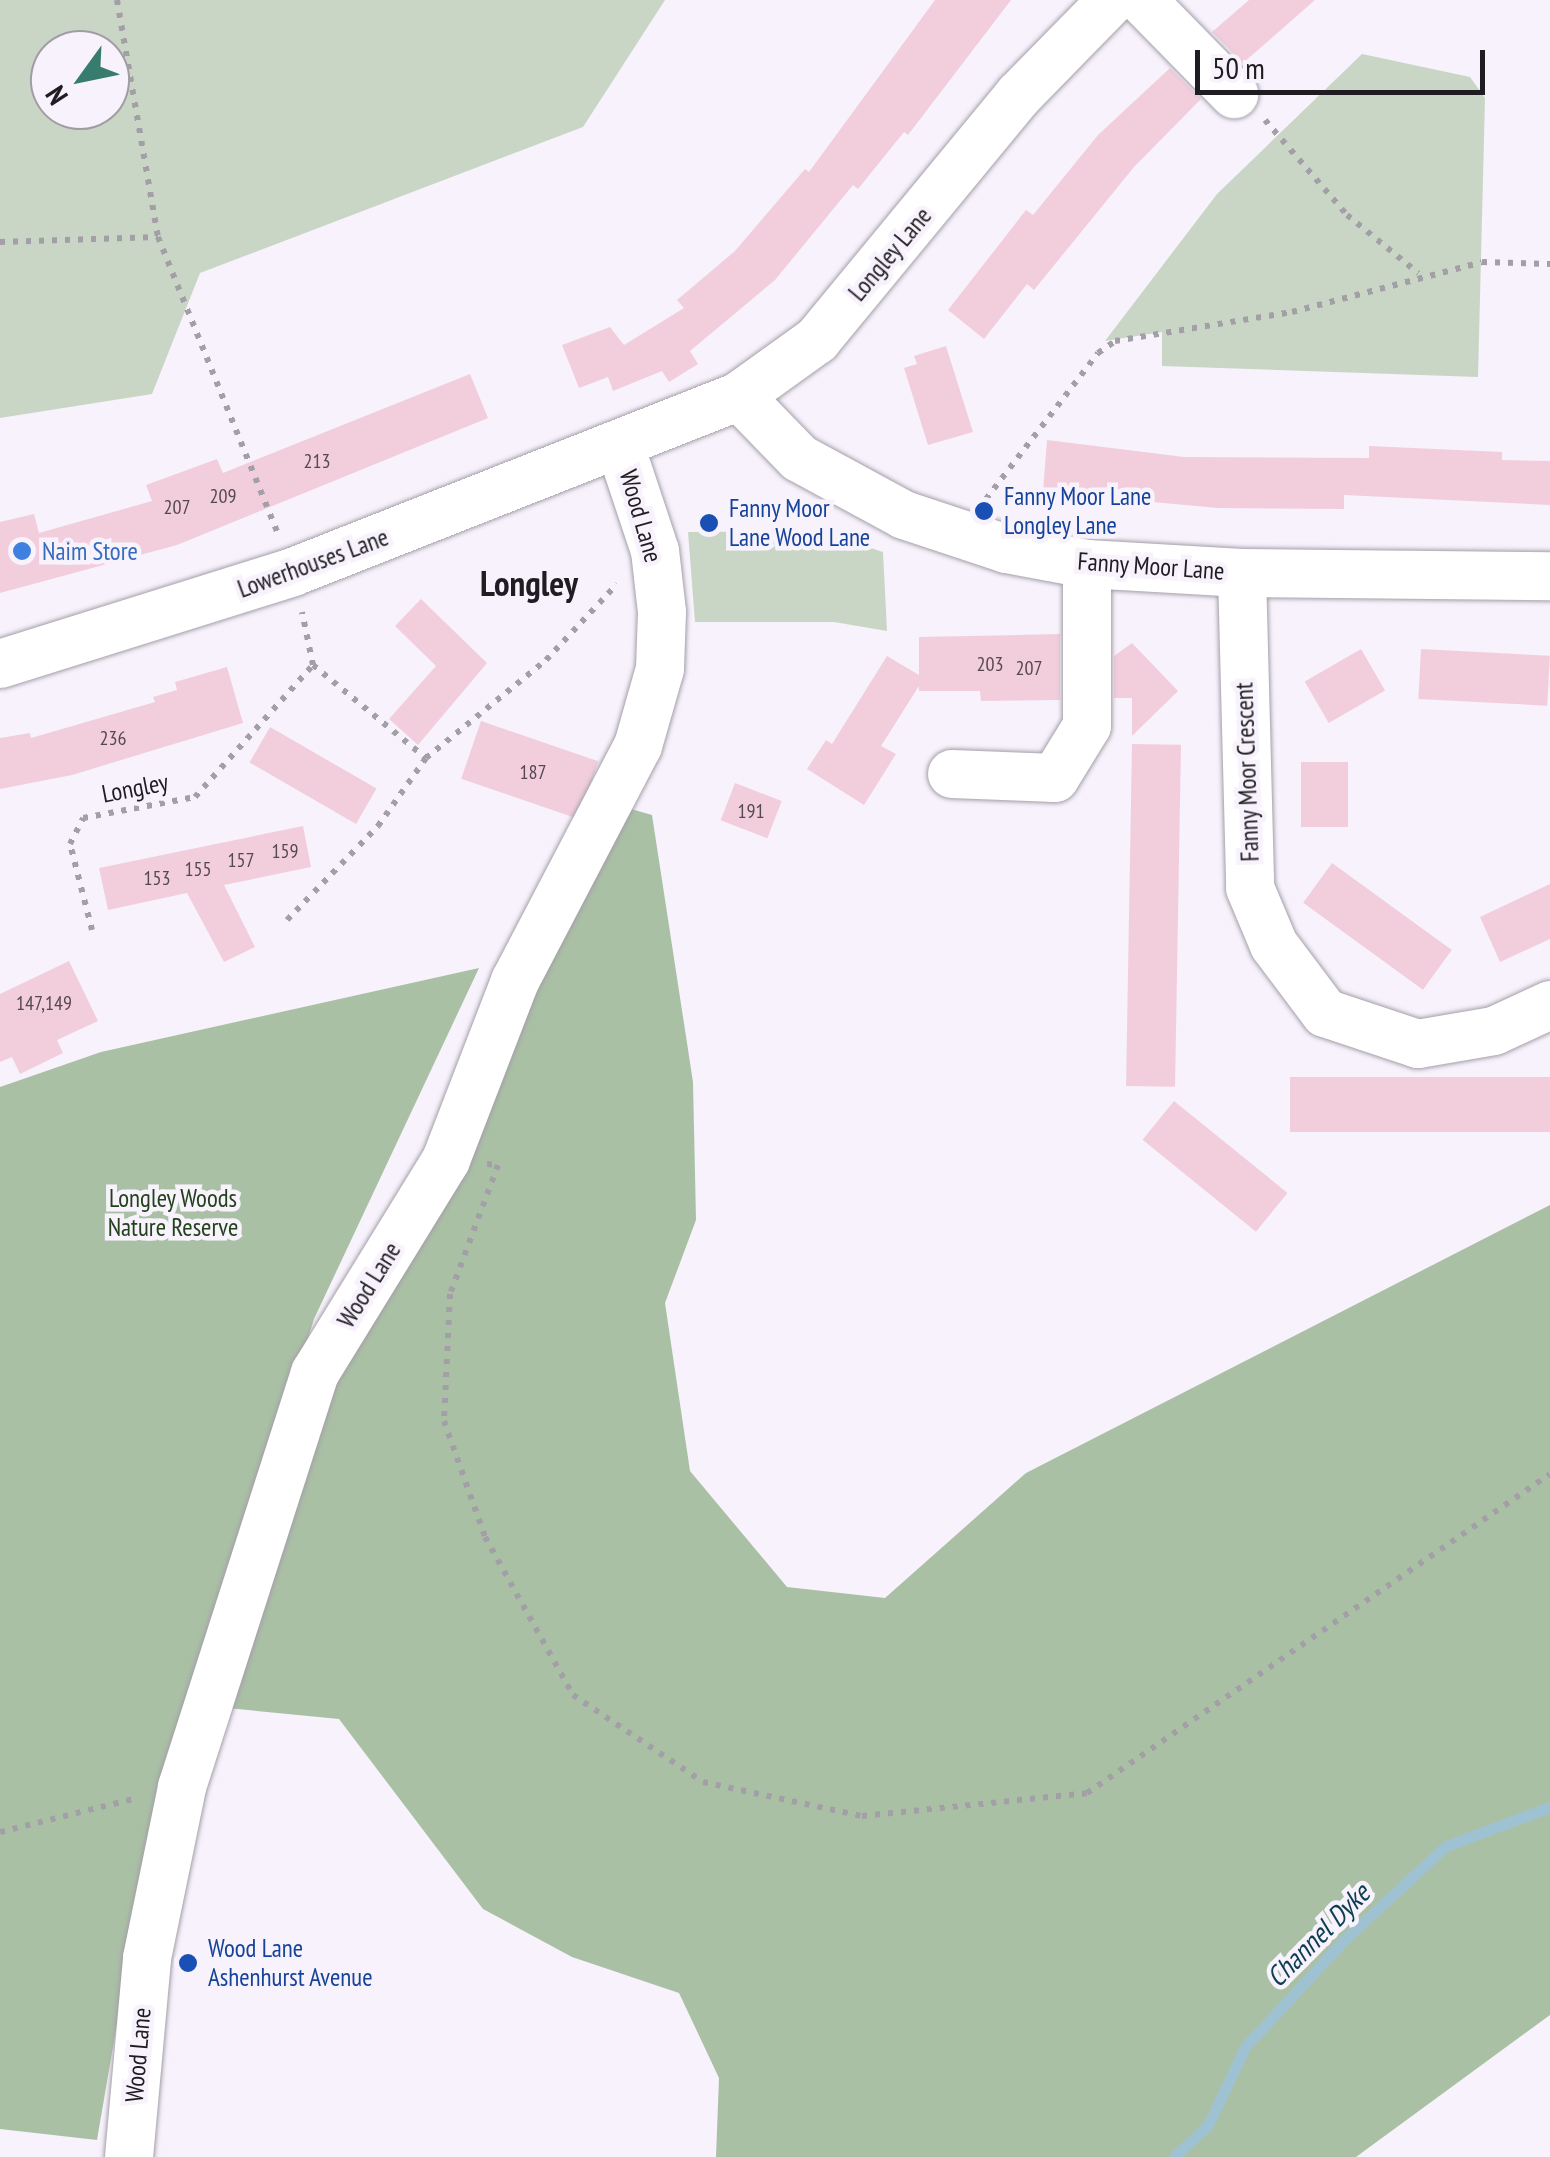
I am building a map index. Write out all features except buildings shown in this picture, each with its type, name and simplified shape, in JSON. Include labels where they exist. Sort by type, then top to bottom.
[{"type":"street","name":"Longley Lane","points":[[620,446],[739,396],[818,340],[1020,96],[1112,0]]},
{"type":"street","points":[[1142,0],[1234,94]]},
{"type":"street","name":"Fanny Moor Lane","points":[[739,396],[799,458],[904,515],[958,533],[1087,564],[1242,573],[1550,576]]},
{"type":"street","name":"Lowerhouses Lane","points":[[0,664],[293,572],[620,446]]},
{"type":"street","name":"Wood Lane","points":[[129,2157],[147,1958],[182,1788],[315,1373],[446,1160],[515,980],[638,746],[660,669],[655,551],[620,446]]},
{"type":"street","points":[[952,774],[1055,778],[1087,726],[1087,564]]},
{"type":"street","name":"Fanny Moor Crescent","points":[[1242,573],[1250,888],[1274,945],[1325,1013],[1418,1044],[1494,1032],[1550,1005]]},
{"type":"path","points":[[117,0],[158,237],[293,572],[313,665],[426,758]]},
{"type":"path","points":[[1234,94],[1274,130],[1346,215],[1419,274]]},
{"type":"path","points":[[0,242],[158,237]]},
{"type":"path","points":[[958,533],[1098,352],[1115,341],[1292,312],[1419,274],[1482,262],[1550,264]]},
{"type":"path","points":[[287,920],[378,826],[426,758],[546,660],[594,604],[655,551]]},
{"type":"path","name":"Longley","points":[[92,930],[70,844],[84,818],[195,797],[313,665]]},
{"type":"path","points":[[446,1160],[498,1165],[450,1294],[444,1421],[485,1537],[573,1695],[703,1782],[862,1816],[1087,1793],[1550,1474]]},
{"type":"path","points":[[0,1832],[182,1788]]},
{"type":"green space","points":[[0,0],[665,0],[583,127],[200,273],[152,394],[0,418]]},
{"type":"green space","points":[[1362,54],[1470,77],[1485,98],[1478,377],[1162,366],[1162,332],[1105,341],[1217,194]]},
{"type":"green space","points":[[819,531],[883,552],[887,631],[834,622],[695,622],[688,532]]},
{"type":"green space","points":[[603,801],[652,815],[693,1082],[696,1220],[665,1303],[690,1471],[787,1587],[885,1598],[1026,1473],[1550,1205],[1550,2015],[1356,2157],[716,2157],[719,2078],[679,1993],[572,1957],[483,1909],[339,1719],[227,1708],[337,1355]]},
{"type":"green space","name":"Longley Woods Nature Reserve","points":[[479,968],[314,1319],[203,1675],[131,1942],[97,2140],[0,2129],[0,1087],[101,1052]]},
{"type":"waterway","name":"Channel Dyke","points":[[1174,2157],[1208,2125],[1245,2047],[1343,1941],[1446,1846],[1550,1807]]},
{"type":"place","name":"Fanny Moor Lane Longley Lane","points":[[984,511]]},
{"type":"place","name":"Fanny Moor Lane Wood Lane","points":[[709,523]]},
{"type":"place","name":"Naim Store","points":[[22,551]]},
{"type":"place","name":"Wood Lane Ashenhurst Avenue","points":[[188,1963]]},
{"type":"district","name":"Longley","points":[[529,583]]}]
